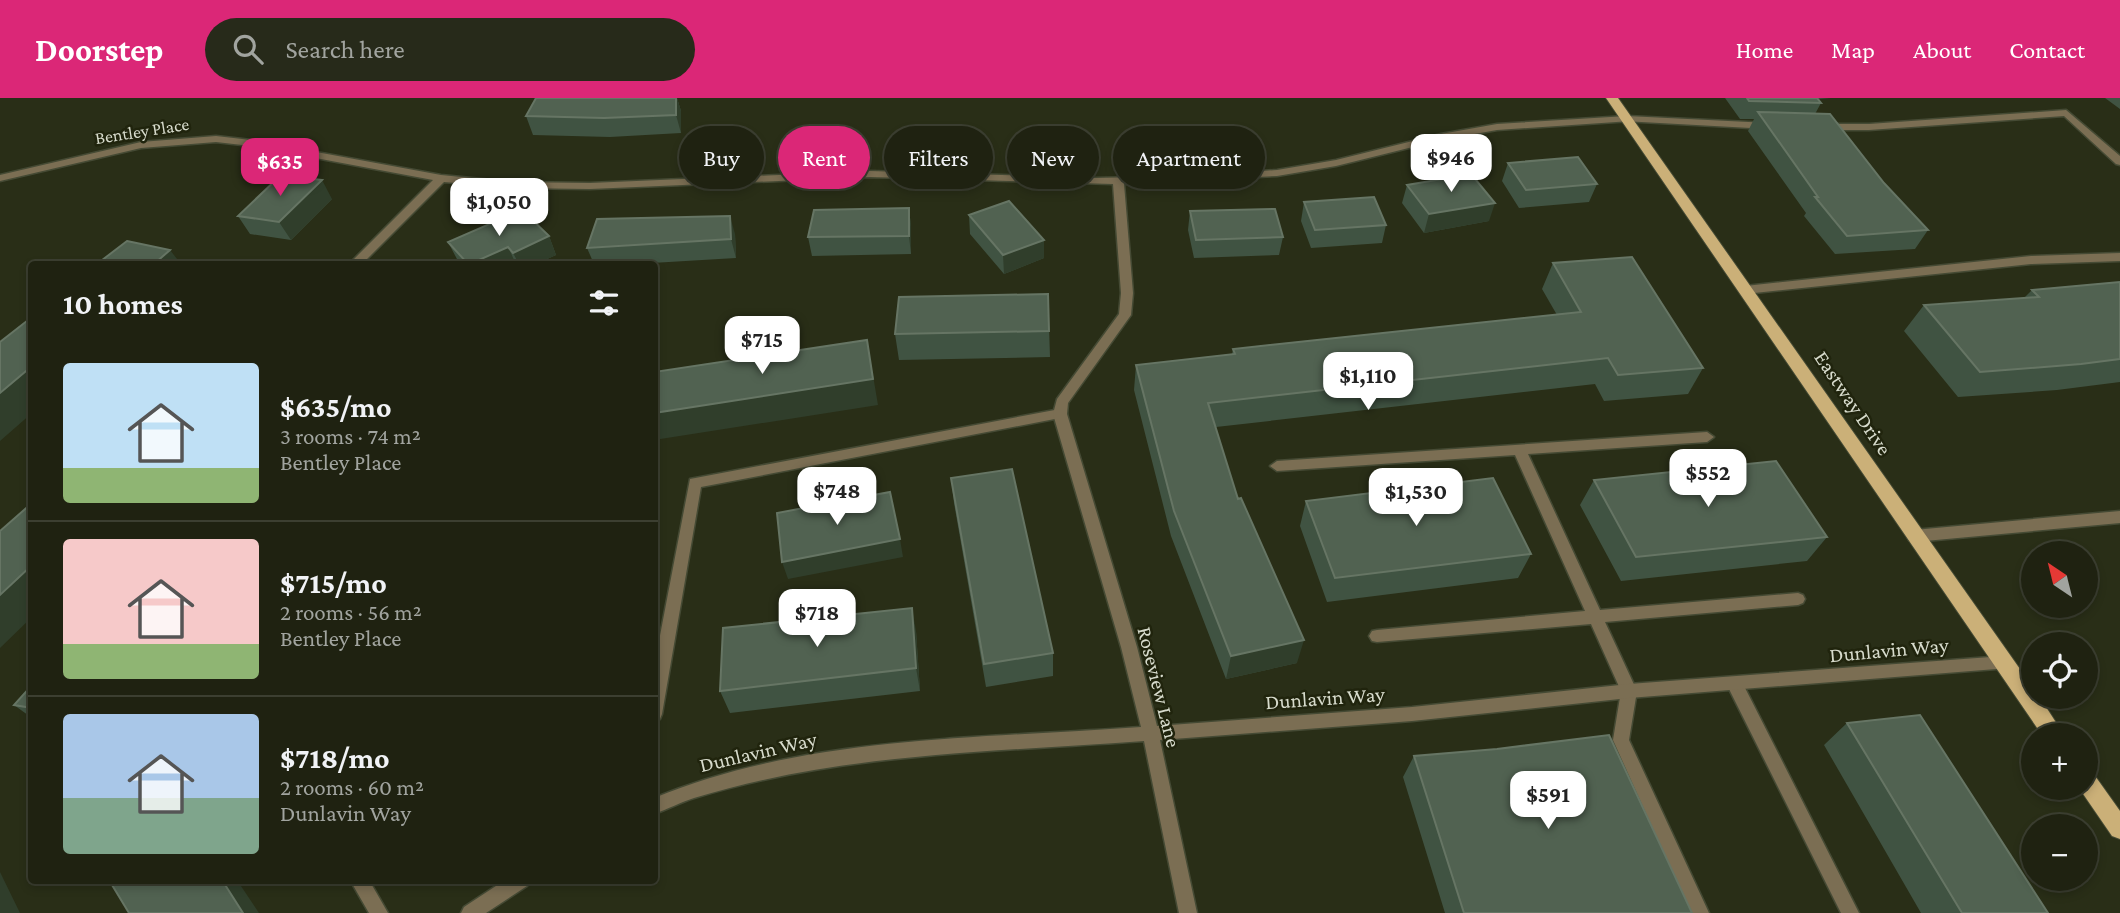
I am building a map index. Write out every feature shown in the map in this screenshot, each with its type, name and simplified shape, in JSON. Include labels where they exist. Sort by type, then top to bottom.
[{"type":"main road","name":"Eastway Drive","points":[[1612,98],[2046,723]]},
{"type":"main road","points":[[2098,797],[2120,829]]},
{"type":"street","points":[[1801,127],[1869,127],[2066,113],[2120,162]]},
{"type":"street","name":"Bentley Place","points":[[1265,174],[1336,163],[1441,137],[1497,127],[1627,119],[1788,127]]},
{"type":"street","name":"Bentley Place","points":[[0,178],[141,145],[216,139],[440,178],[551,186],[870,174],[1113,180]]},
{"type":"street","points":[[358,261],[440,178]]},
{"type":"street","points":[[658,691],[695,483],[1060,414],[1062,402],[1125,315],[1127,293],[1119,189]]},
{"type":"street","points":[[1745,290],[2031,260],[2120,257]]},
{"type":"street","name":"Roseview Lane","points":[[1060,414],[1129,647],[1151,734],[1188,913]]},
{"type":"street","points":[[1277,466],[1706,437]]},
{"type":"street","points":[[1519,450],[1629,691],[1621,740],[1700,913]]},
{"type":"street","points":[[1914,536],[2120,517]]},
{"type":"street","points":[[1377,636],[1798,599]]},
{"type":"street","name":"Dunlavin Way","points":[[658,804],[690,790],[818,761],[921,748],[1425,713],[1629,691],[2004,663]]},
{"type":"street","points":[[1735,685],[1850,913]]},
{"type":"street","points":[[361,884],[379,913]]},
{"type":"street","points":[[470,913],[515,884]]},
{"type":"building","points":[[536,98],[676,98],[676,115],[604,118],[526,116]]},
{"type":"building","points":[[1747,98],[1817,98],[1821,103],[1749,101]]},
{"type":"building","points":[[1758,112],[1830,114],[1884,183],[1928,230],[1847,236],[1815,197],[1818,197]]},
{"type":"building","points":[[1578,157],[1597,184],[1526,190],[1508,163]]},
{"type":"building","points":[[1471,174],[1495,203],[1429,214],[1407,185]]},
{"type":"building","points":[[281,175],[322,180],[279,222],[238,216]]},
{"type":"building","points":[[1374,197],[1386,225],[1315,230],[1304,202]]},
{"type":"building","points":[[1009,201],[1044,240],[1003,255],[969,215]]},
{"type":"building","points":[[909,208],[909,236],[808,237],[814,210]]},
{"type":"building","points":[[1275,209],[1283,237],[1196,240],[1190,211]]},
{"type":"building","points":[[522,210],[549,236],[513,253],[508,247],[477,261],[465,261],[448,242]]},
{"type":"building","points":[[730,216],[731,239],[587,248],[597,219]]},
{"type":"building","points":[[127,241],[170,250],[157,261],[101,261]]},
{"type":"building","points":[[1632,257],[1703,368],[1618,375],[1608,358],[1208,403],[1238,499],[1241,498],[1304,640],[1231,656],[1174,511],[1136,365],[1235,354],[1233,349],[1581,312],[1553,263]]},
{"type":"building","points":[[2120,282],[2120,359],[2081,364],[1980,372],[1924,305],[2039,297],[2032,290]]},
{"type":"building","points":[[1048,294],[1049,331],[895,334],[899,297]]},
{"type":"building","points":[[28,320],[28,369],[0,393],[0,342]]},
{"type":"building","points":[[867,340],[873,379],[658,412],[658,371]]},
{"type":"building","points":[[1776,461],[1827,537],[1636,557],[1594,480]]},
{"type":"building","points":[[1012,469],[1053,653],[984,664],[951,478]]},
{"type":"building","points":[[1493,478],[1531,554],[1335,578],[1306,501]]},
{"type":"building","points":[[890,492],[900,539],[782,562],[777,513]]},
{"type":"building","points":[[28,506],[28,569],[0,595],[0,531]]},
{"type":"building","points":[[912,608],[916,668],[720,691],[723,628]]},
{"type":"building","points":[[28,689],[28,707],[14,705]]},
{"type":"building","points":[[1920,715],[2021,871],[2021,891],[2034,891],[2048,913],[1962,913],[1847,723]]},
{"type":"building","points":[[1609,735],[1692,913],[1464,913],[1414,756]]},
{"type":"building","points":[[111,884],[225,884],[243,913],[129,913]]}]
